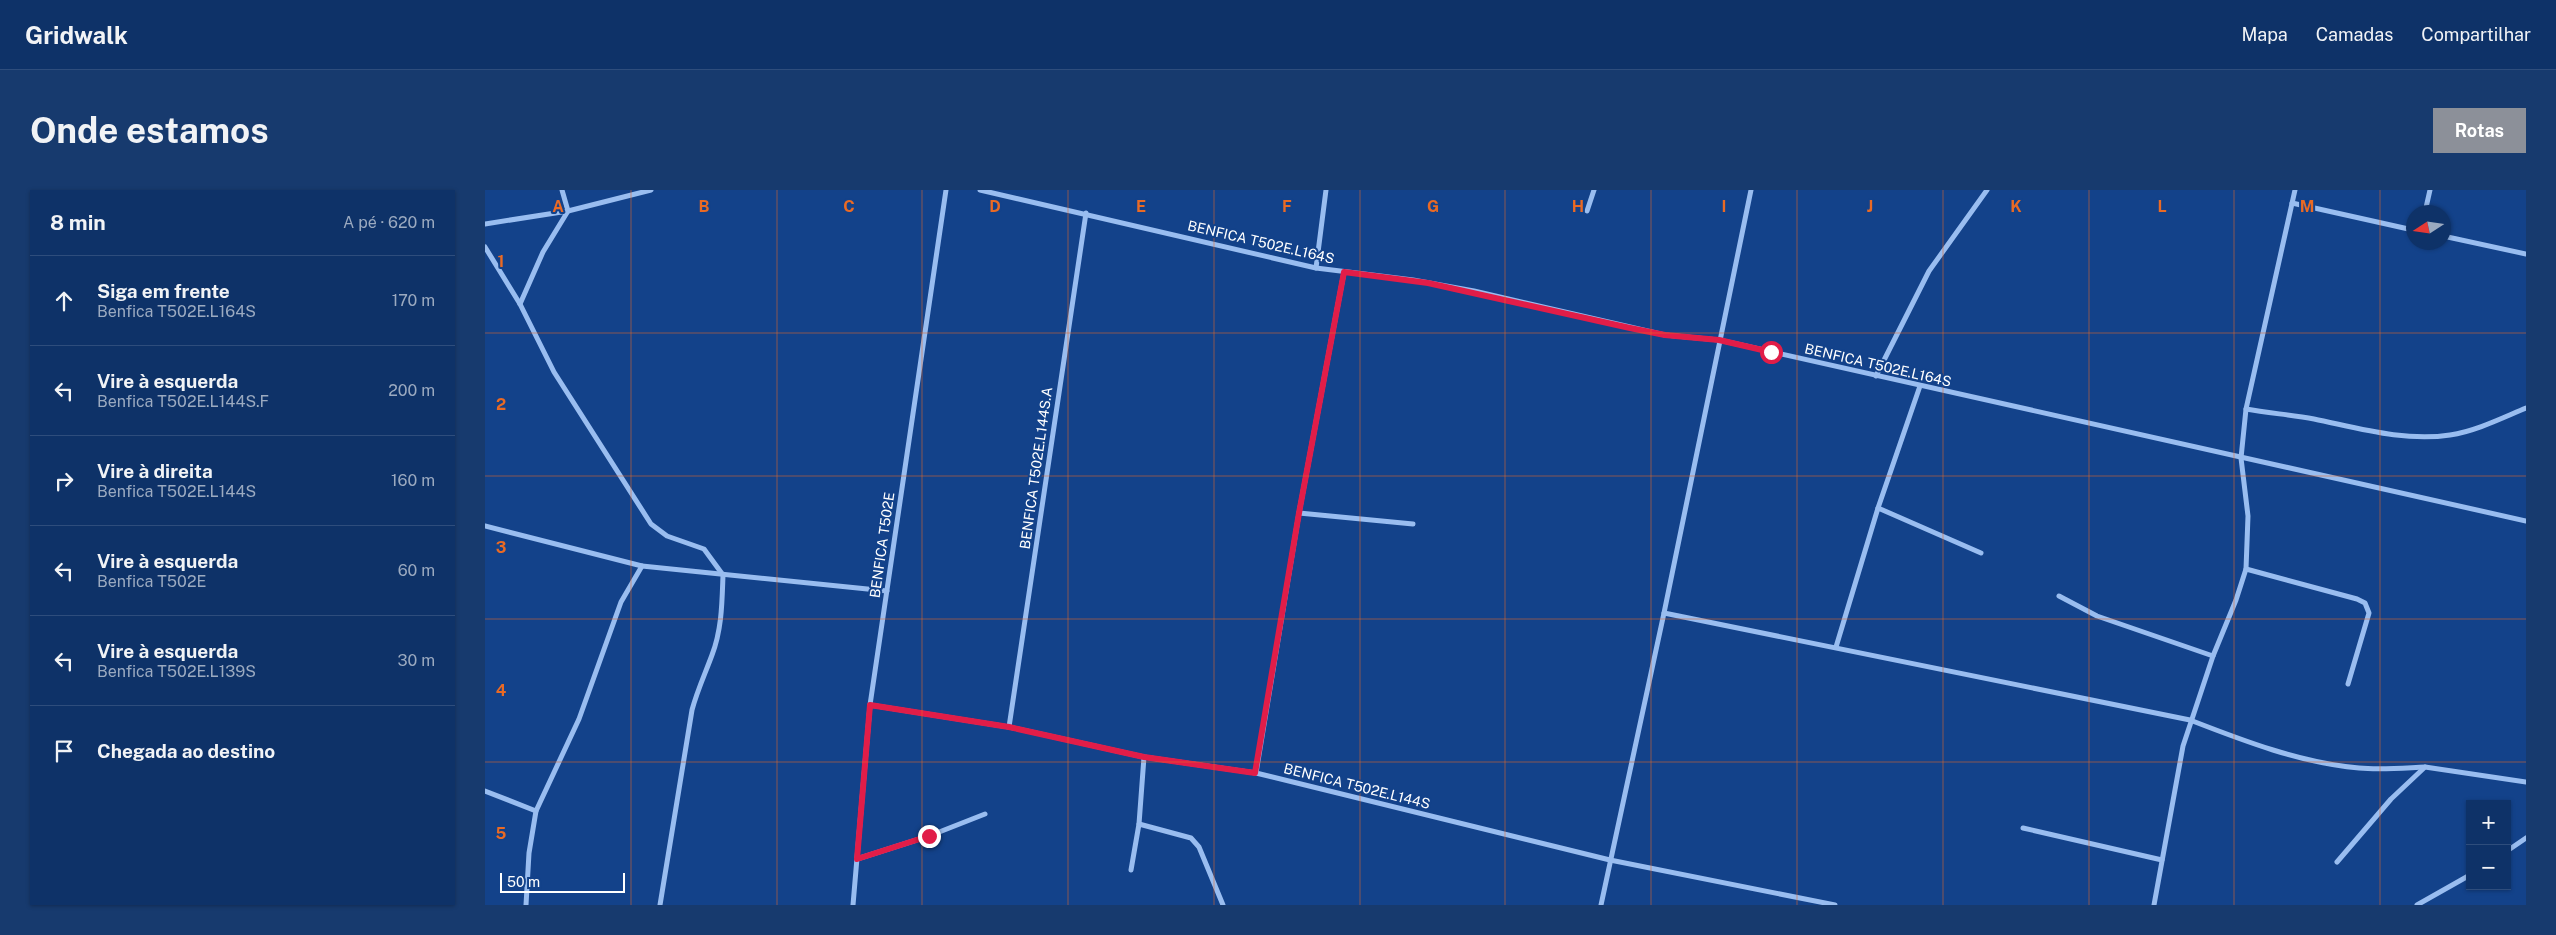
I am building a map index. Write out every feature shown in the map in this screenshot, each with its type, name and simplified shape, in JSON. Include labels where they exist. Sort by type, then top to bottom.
[{"type":"street","points":[[520,304],[543,252],[568,210],[562,190]]},
{"type":"street","points":[[485,224],[568,210],[651,190]]},
{"type":"street","name":"BENFICA T502E","points":[[853,905],[870,705],[945,190]]},
{"type":"street","name":"BENFICA T502E.L164S","points":[[980,190],[1086,213],[1316,268],[1413,280],[1665,335],[1719,340],[2526,521]]},
{"type":"street","points":[[1316,268],[1325,190]]},
{"type":"street","points":[[1587,211],[1594,190]]},
{"type":"street","points":[[1601,905],[1664,614],[1751,190]]},
{"type":"street","points":[[1876,376],[1929,271],[1987,190]]},
{"type":"street","points":[[2154,905],[2183,746],[2190,720],[2246,569],[2248,516],[2241,458],[2246,409],[2295,190]]},
{"type":"street","points":[[2427,205],[2430,190]]},
{"type":"street","points":[[2292,203],[2406,228]]},
{"type":"street","name":"BENFICA T502E.L144S.A","points":[[1009,727],[1086,213]]},
{"type":"street","points":[[2451,238],[2526,254]]},
{"type":"street","points":[[485,247],[520,304],[554,372],[651,524],[667,536],[703,549],[723,574],[722,617],[713,654],[698,688],[692,710],[661,905]]},
{"type":"street","points":[[1255,773],[1299,513],[1344,272]]},
{"type":"street","points":[[1836,647],[1877,508],[1920,386]]},
{"type":"street","points":[[2246,409],[2314,419],[2368,431],[2420,436],[2451,435],[2493,422],[2526,408]]},
{"type":"street","points":[[1877,508],[1981,554]]},
{"type":"street","points":[[1299,513],[1413,524]]},
{"type":"street","points":[[485,526],[642,566],[887,591]]},
{"type":"street","points":[[526,905],[529,853],[536,811],[579,720],[621,602],[642,566]]},
{"type":"street","points":[[2246,569],[2365,603],[2369,613],[2348,684]]},
{"type":"street","points":[[2059,596],[2097,616],[2213,656]]},
{"type":"street","points":[[1664,614],[1836,647],[2190,720],[2251,744],[2344,767],[2361,769],[2425,767],[2526,782]]},
{"type":"street","name":"BENFICA T502E.L144S","points":[[870,705],[1009,727],[1144,757],[1255,773],[1610,860],[1835,905]]},
{"type":"street","points":[[1131,870],[1139,824],[1144,757]]},
{"type":"street","points":[[2337,862],[2391,799],[2425,767]]},
{"type":"street","points":[[485,791],[536,811]]},
{"type":"street","points":[[857,859],[929,836],[985,814]]},
{"type":"street","points":[[1139,824],[1191,838],[1199,847],[1223,905]]},
{"type":"street","points":[[2023,828],[2162,860]]},
{"type":"street","points":[[2511,848],[2526,838]]},
{"type":"street","points":[[2417,905],[2466,877]]},
{"type":"route","points":[[929,836],[857,859],[870,705],[1009,727],[1144,757],[1255,773],[1299,513],[1344,272],[1413,280],[1475,292],[1630,328],[1665,335],[1719,340],[1771,352]]}]
